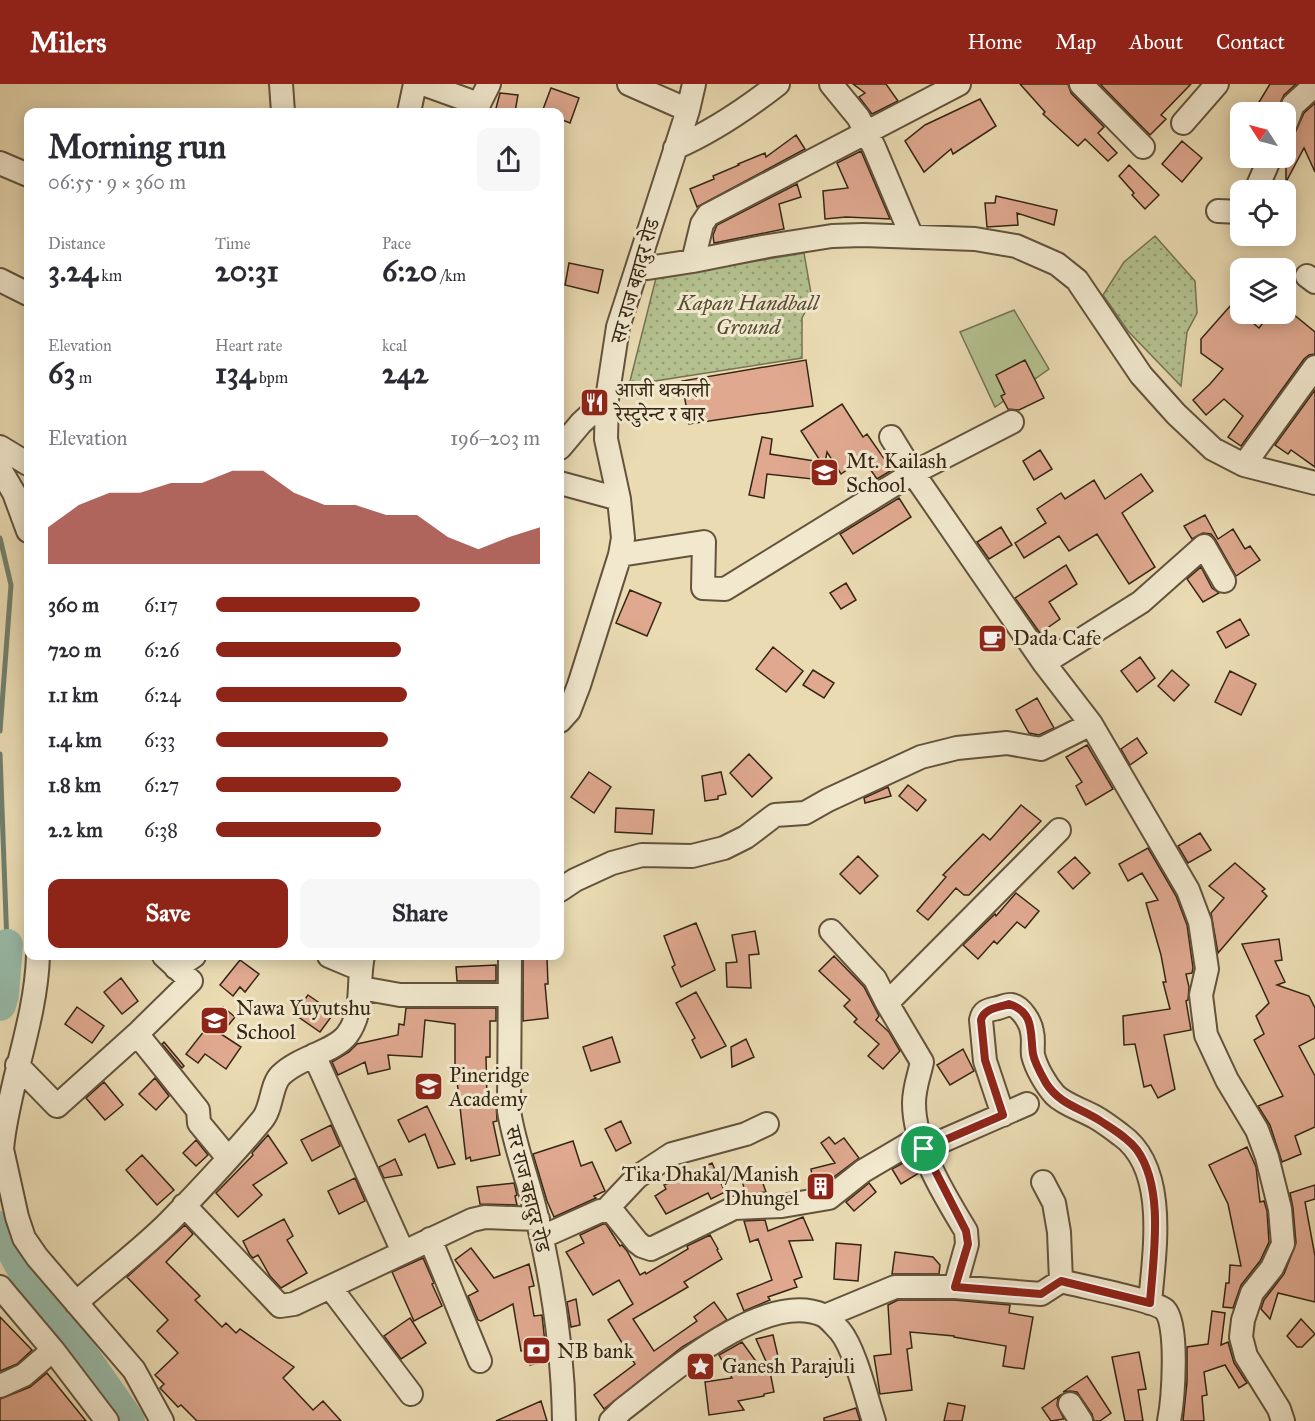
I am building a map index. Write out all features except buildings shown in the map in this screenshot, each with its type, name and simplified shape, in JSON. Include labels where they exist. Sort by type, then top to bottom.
[{"type":"street","points":[[281,84],[283,108]]},
{"type":"street","points":[[410,108],[415,84]]},
{"type":"street","points":[[423,84],[473,102],[480,102],[489,84]]},
{"type":"street","points":[[629,84],[688,110]]},
{"type":"street","name":"सर राज बहादुर रोड","points":[[564,717],[569,711],[579,685],[621,555],[623,538],[619,499],[606,439],[607,399],[618,327],[688,110],[694,84]]},
{"type":"street","points":[[675,148],[696,138],[753,103],[778,84]]},
{"type":"street","points":[[831,84],[858,117],[874,147],[912,237]]},
{"type":"street","points":[[693,261],[702,224],[708,215],[959,84]]},
{"type":"street","points":[[1081,84],[1143,147]]},
{"type":"street","points":[[1183,123],[1216,84]]},
{"type":"street","points":[[1296,102],[1315,85]]},
{"type":"street","points":[[0,163],[24,174]]},
{"type":"street","points":[[638,266],[648,268],[832,237],[882,235],[975,239],[1016,246],[1057,264],[1077,280],[1141,375],[1176,414],[1213,449],[1244,465],[1315,483]]},
{"type":"street","points":[[0,280],[24,292]]},
{"type":"street","points":[[1244,465],[1315,367]]},
{"type":"street","points":[[564,443],[581,423],[607,399]]},
{"type":"street","points":[[621,555],[704,542],[703,588],[725,589],[913,473],[1012,422]]},
{"type":"street","points":[[891,437],[913,473],[1044,663],[1091,724],[1188,890],[1200,922],[1207,969],[1201,995],[1206,1035],[1227,1080],[1257,1130],[1267,1157],[1280,1209],[1283,1244],[1272,1268],[1252,1293],[1243,1320],[1241,1337],[1246,1356],[1279,1408],[1283,1421]]},
{"type":"street","points":[[0,447],[24,462]]},
{"type":"street","points":[[0,469],[14,493],[24,520]]},
{"type":"street","points":[[564,484],[619,499]]},
{"type":"street","points":[[1044,663],[1141,602],[1204,546],[1224,581]]},
{"type":"street","points":[[564,887],[612,863],[642,855],[692,856],[724,848],[746,837],[775,815],[805,813],[921,757],[957,748],[1006,742],[1041,749],[1091,724]]},
{"type":"street","points":[[887,1004],[1059,830]]},
{"type":"street","points":[[831,931],[875,979],[887,1004],[922,1062],[915,1084],[914,1119],[921,1144],[966,1231],[968,1244],[955,1287]]},
{"type":"street","points":[[38,960],[34,997],[3,1120],[2,1149],[20,1227],[37,1257],[134,1370],[162,1421]]},
{"type":"street","points":[[17,1065],[57,1106],[137,1034],[191,981],[178,960]]},
{"type":"street","points":[[338,960],[361,971],[400,995],[509,995]]},
{"type":"street","name":"सर राज बहादुर रोड","points":[[510,960],[509,1111],[540,1228],[563,1367],[564,1421]]},
{"type":"street","points":[[76,1303],[168,1222],[264,1118],[278,1077],[294,1064],[339,1043],[348,1035],[359,1005],[361,971]]},
{"type":"street","points":[[1003,1115],[985,1060],[981,1020],[982,1014],[986,1011],[1009,1004],[1017,1007],[1032,1030],[1033,1054],[1038,1069],[1056,1096],[1125,1137],[1138,1150],[1150,1177],[1155,1211],[1150,1303]]},
{"type":"street","points":[[137,1034],[198,1110],[199,1123],[228,1158]]},
{"type":"street","points":[[314,1055],[403,1252]]},
{"type":"street","points":[[184,1205],[279,1306],[294,1304],[430,1239],[485,1217],[540,1228],[606,1210],[612,1211],[637,1242],[651,1249],[734,1208],[782,1206],[829,1198],[863,1171],[921,1144],[1003,1115],[1027,1104]]},
{"type":"street","points":[[606,1210],[637,1177],[672,1154],[746,1134],[767,1124]]},
{"type":"street","points":[[1043,1182],[1053,1203],[1059,1232],[1061,1281]]},
{"type":"street","points":[[430,1239],[480,1361]]},
{"type":"street","points":[[825,1316],[895,1287],[955,1287],[1041,1294],[1061,1281],[1150,1303],[1164,1310],[1169,1318],[1174,1344],[1169,1421]]},
{"type":"street","points":[[0,1287],[53,1350],[107,1421]]},
{"type":"street","points":[[330,1287],[411,1394]]},
{"type":"street","points":[[611,1421],[622,1410],[710,1345],[739,1327],[762,1317],[788,1311],[812,1312],[825,1316],[841,1333],[850,1350],[874,1421]]},
{"type":"street","points":[[0,1386],[24,1375],[53,1350]]},
{"type":"green space","points":[[1155,236],[1195,281],[1197,313],[1187,332],[1181,386],[1128,331],[1103,295],[1124,262]]},
{"type":"green space","name":"Kapan Handball Ground","points":[[804,253],[812,299],[802,318],[802,358],[629,385],[656,278]]},
{"type":"green space","points":[[1014,310],[1049,369],[995,407],[960,332]]},
{"type":"waterway","points":[[0,538],[11,585],[0,731]]},
{"type":"waterway","points":[[0,754],[7,945]]},
{"type":"waterway","points":[[0,1005],[3,995],[7,945]]},
{"type":"waterway","points":[[0,1227],[22,1268],[129,1421]]},
{"type":"place","name":"आजी थकाली रेस्टुरेन्ट र बार","points":[[594,402]]},
{"type":"place","name":"Mt. Kailash School","points":[[825,473]]},
{"type":"place","name":"Dada Cafe","points":[[992,638]]},
{"type":"place","name":"Nawa Yuyutshu School","points":[[215,1020]]},
{"type":"place","name":"Pineridge Academy","points":[[428,1087]]},
{"type":"place","name":"Tika Dhakal/Manish Dhungel","points":[[820,1186]]},
{"type":"place","name":"NB bank","points":[[536,1351]]},
{"type":"place","name":"Ganesh Parajuli","points":[[701,1366]]},
{"type":"route","points":[[1009,1004],[1017,1007],[1032,1030],[1033,1054],[1038,1069],[1056,1096],[1125,1137],[1138,1150],[1150,1177],[1155,1211],[1150,1303],[1061,1281],[1041,1294],[1016,1294],[955,1287],[968,1244],[966,1231],[924,1149],[1003,1115],[985,1060],[981,1020],[982,1014],[986,1011],[1009,1004]]}]
